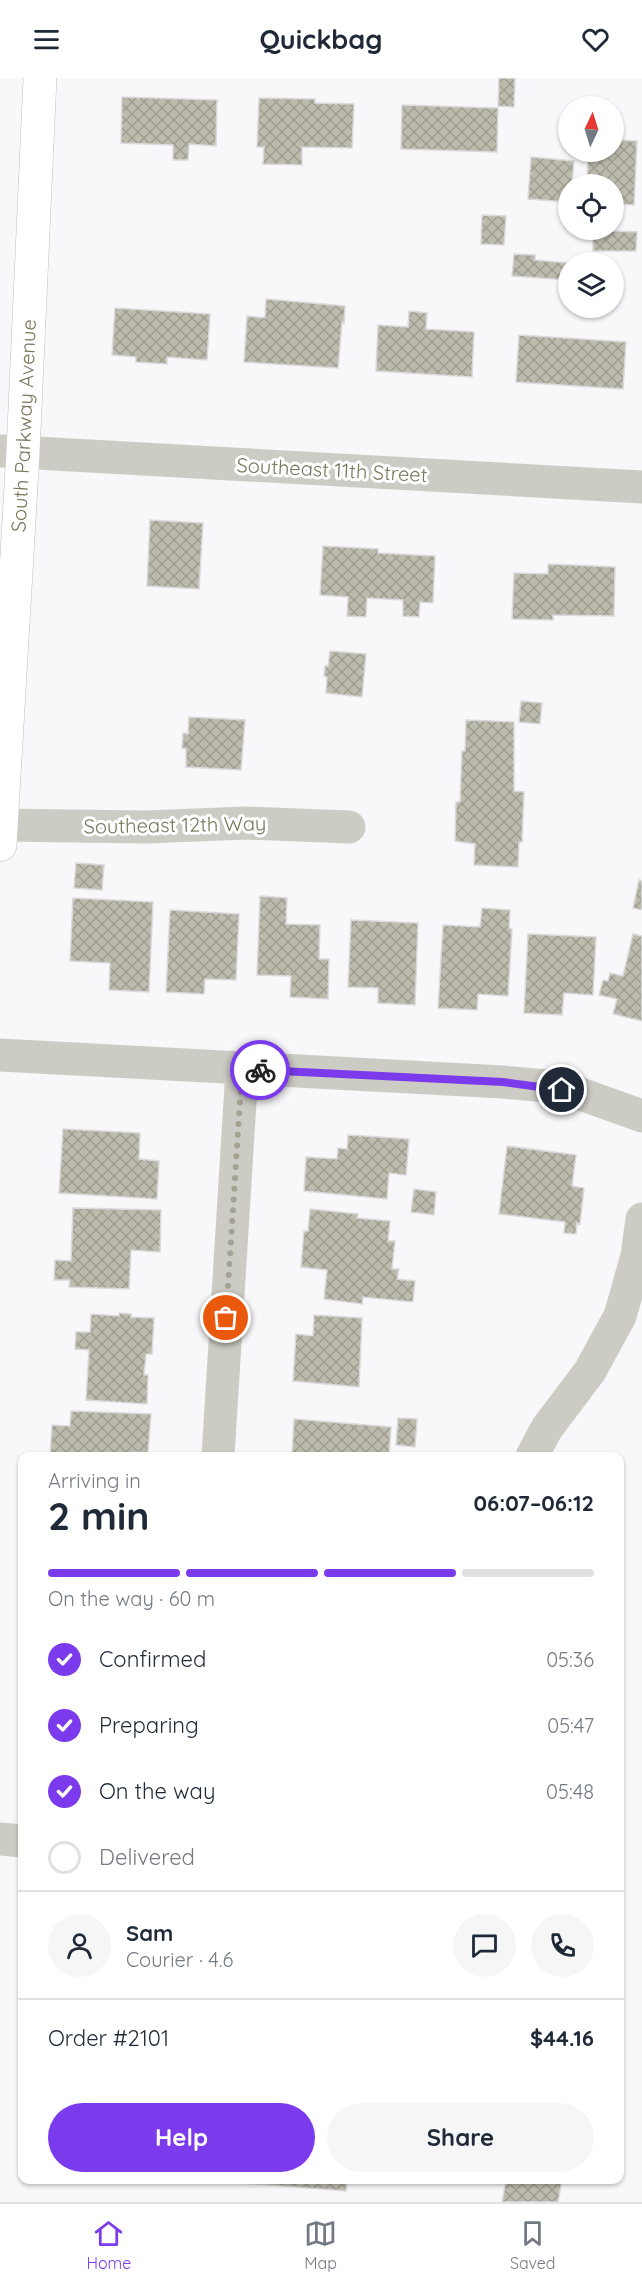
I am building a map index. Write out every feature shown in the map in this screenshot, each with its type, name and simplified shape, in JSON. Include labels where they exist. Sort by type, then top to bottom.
[{"type":"main road","name":"South Parkway Avenue","points":[[1,835],[11,451],[40,78]]},
{"type":"street","name":"Southeast 11th Street","points":[[11,451],[642,487]]},
{"type":"street","name":"Southeast 12th Way","points":[[1,835],[246,823],[349,827]]},
{"type":"street","points":[[0,1055],[546,1086],[578,1093],[642,1116]]},
{"type":"street","points":[[218,1452],[242,1070]]},
{"type":"street","points":[[534,1452],[547,1428],[590,1371],[620,1316],[637,1257],[642,1219]]},
{"type":"street","points":[[0,1839],[18,1841]]},
{"type":"building","points":[[499,78],[515,78],[514,107],[498,106]]},
{"type":"building","points":[[122,97],[217,100],[216,146],[189,144],[188,160],[173,160],[173,145],[121,143]]},
{"type":"building","points":[[259,98],[315,99],[315,103],[354,104],[352,148],[302,147],[302,165],[263,164],[264,147],[257,147]]},
{"type":"building","points":[[402,105],[498,108],[497,152],[401,149]]},
{"type":"building","points":[[624,140],[637,141],[634,205],[624,204],[624,174],[587,174],[588,162],[624,162]]},
{"type":"building","points":[[531,157],[558,160],[558,162],[574,162],[573,174],[558,174],[558,201],[528,199]]},
{"type":"building","points":[[482,215],[506,216],[504,245],[481,244]]},
{"type":"building","points":[[624,231],[637,232],[636,251],[593,251],[593,240],[624,240]]},
{"type":"building","points":[[514,254],[535,255],[535,260],[558,262],[558,279],[512,276]]},
{"type":"building","points":[[266,299],[345,306],[338,368],[244,362],[247,316],[265,318]]},
{"type":"building","points":[[115,308],[210,314],[207,360],[167,357],[167,364],[136,362],[136,357],[112,355]]},
{"type":"building","points":[[409,311],[427,313],[426,329],[474,332],[472,377],[376,371],[378,325],[408,327]]},
{"type":"building","points":[[519,335],[626,342],[623,389],[516,382]]},
{"type":"building","points":[[150,520],[203,523],[199,589],[147,586]]},
{"type":"building","points":[[323,546],[378,549],[378,553],[435,556],[433,603],[420,602],[419,617],[403,616],[403,600],[367,598],[366,617],[347,616],[348,597],[320,595]]},
{"type":"building","points":[[548,564],[615,567],[614,616],[553,615],[553,620],[512,619],[514,573],[548,574]]},
{"type":"building","points":[[330,651],[366,654],[362,697],[326,693],[327,677],[324,676]]},
{"type":"building","points":[[521,701],[542,703],[540,724],[519,722]]},
{"type":"building","points":[[189,717],[245,720],[241,770],[186,767],[186,749],[182,748],[183,733],[188,734]]},
{"type":"building","points":[[466,720],[514,722],[514,791],[524,792],[522,842],[519,842],[518,867],[474,865],[475,844],[455,841],[456,802],[460,802]]},
{"type":"building","points":[[76,863],[104,865],[102,890],[74,888]]},
{"type":"building","points":[[639,880],[642,881],[642,910],[633,908]]},
{"type":"building","points":[[260,896],[287,898],[286,924],[320,925],[319,959],[329,959],[328,999],[290,997],[291,976],[257,975]]},
{"type":"building","points":[[73,898],[153,902],[149,992],[109,990],[110,963],[70,961]]},
{"type":"building","points":[[482,908],[510,910],[509,928],[512,929],[508,996],[478,994],[477,1010],[438,1008],[443,925],[480,927]]},
{"type":"building","points":[[170,910],[239,914],[236,980],[205,979],[204,994],[166,992]]},
{"type":"building","points":[[351,920],[418,923],[415,1005],[378,1003],[378,988],[348,987]]},
{"type":"building","points":[[528,934],[596,937],[593,995],[564,993],[562,1015],[524,1013]]},
{"type":"building","points":[[633,934],[642,936],[642,1021],[613,1014],[617,999],[599,995],[603,980],[608,981],[610,973],[623,976]]},
{"type":"building","points":[[63,1129],[140,1133],[139,1159],[159,1161],[157,1199],[59,1193]]},
{"type":"building","points":[[348,1135],[409,1139],[406,1175],[389,1173],[387,1199],[304,1191],[306,1157],[337,1159],[338,1148],[347,1149]]},
{"type":"building","points":[[507,1146],[576,1155],[572,1186],[584,1188],[580,1224],[577,1223],[576,1234],[564,1233],[565,1222],[499,1214]]},
{"type":"building","points":[[414,1189],[436,1192],[434,1215],[411,1212]]},
{"type":"building","points":[[73,1208],[161,1210],[160,1252],[131,1250],[129,1289],[69,1287],[70,1280],[54,1280],[55,1260],[71,1261]]},
{"type":"building","points":[[310,1209],[358,1214],[357,1218],[390,1221],[388,1241],[395,1241],[392,1269],[399,1269],[397,1279],[415,1281],[413,1302],[363,1297],[362,1304],[324,1299],[327,1270],[301,1267],[304,1231],[308,1231]]},
{"type":"building","points":[[119,1313],[131,1314],[131,1317],[154,1318],[152,1354],[146,1354],[144,1375],[148,1375],[147,1404],[86,1400],[89,1350],[75,1349],[76,1332],[90,1332],[91,1314],[119,1316]]},
{"type":"building","points":[[314,1315],[362,1318],[359,1387],[293,1381],[296,1334],[313,1336]]},
{"type":"building","points":[[71,1411],[151,1414],[148,1452],[50,1452],[52,1425],[70,1426]]},
{"type":"building","points":[[398,1418],[417,1419],[415,1447],[396,1445]]},
{"type":"building","points":[[294,1419],[391,1427],[389,1452],[292,1452]]},
{"type":"building","points":[[257,2184],[347,2184],[346,2191]]},
{"type":"building","points":[[505,2184],[561,2184],[558,2202],[502,2202]]},
{"type":"way so far","points":[[226,1318],[242,1070],[260,1070]]},
{"type":"route","points":[[260,1070],[503,1082],[546,1086],[562,1090]]}]
